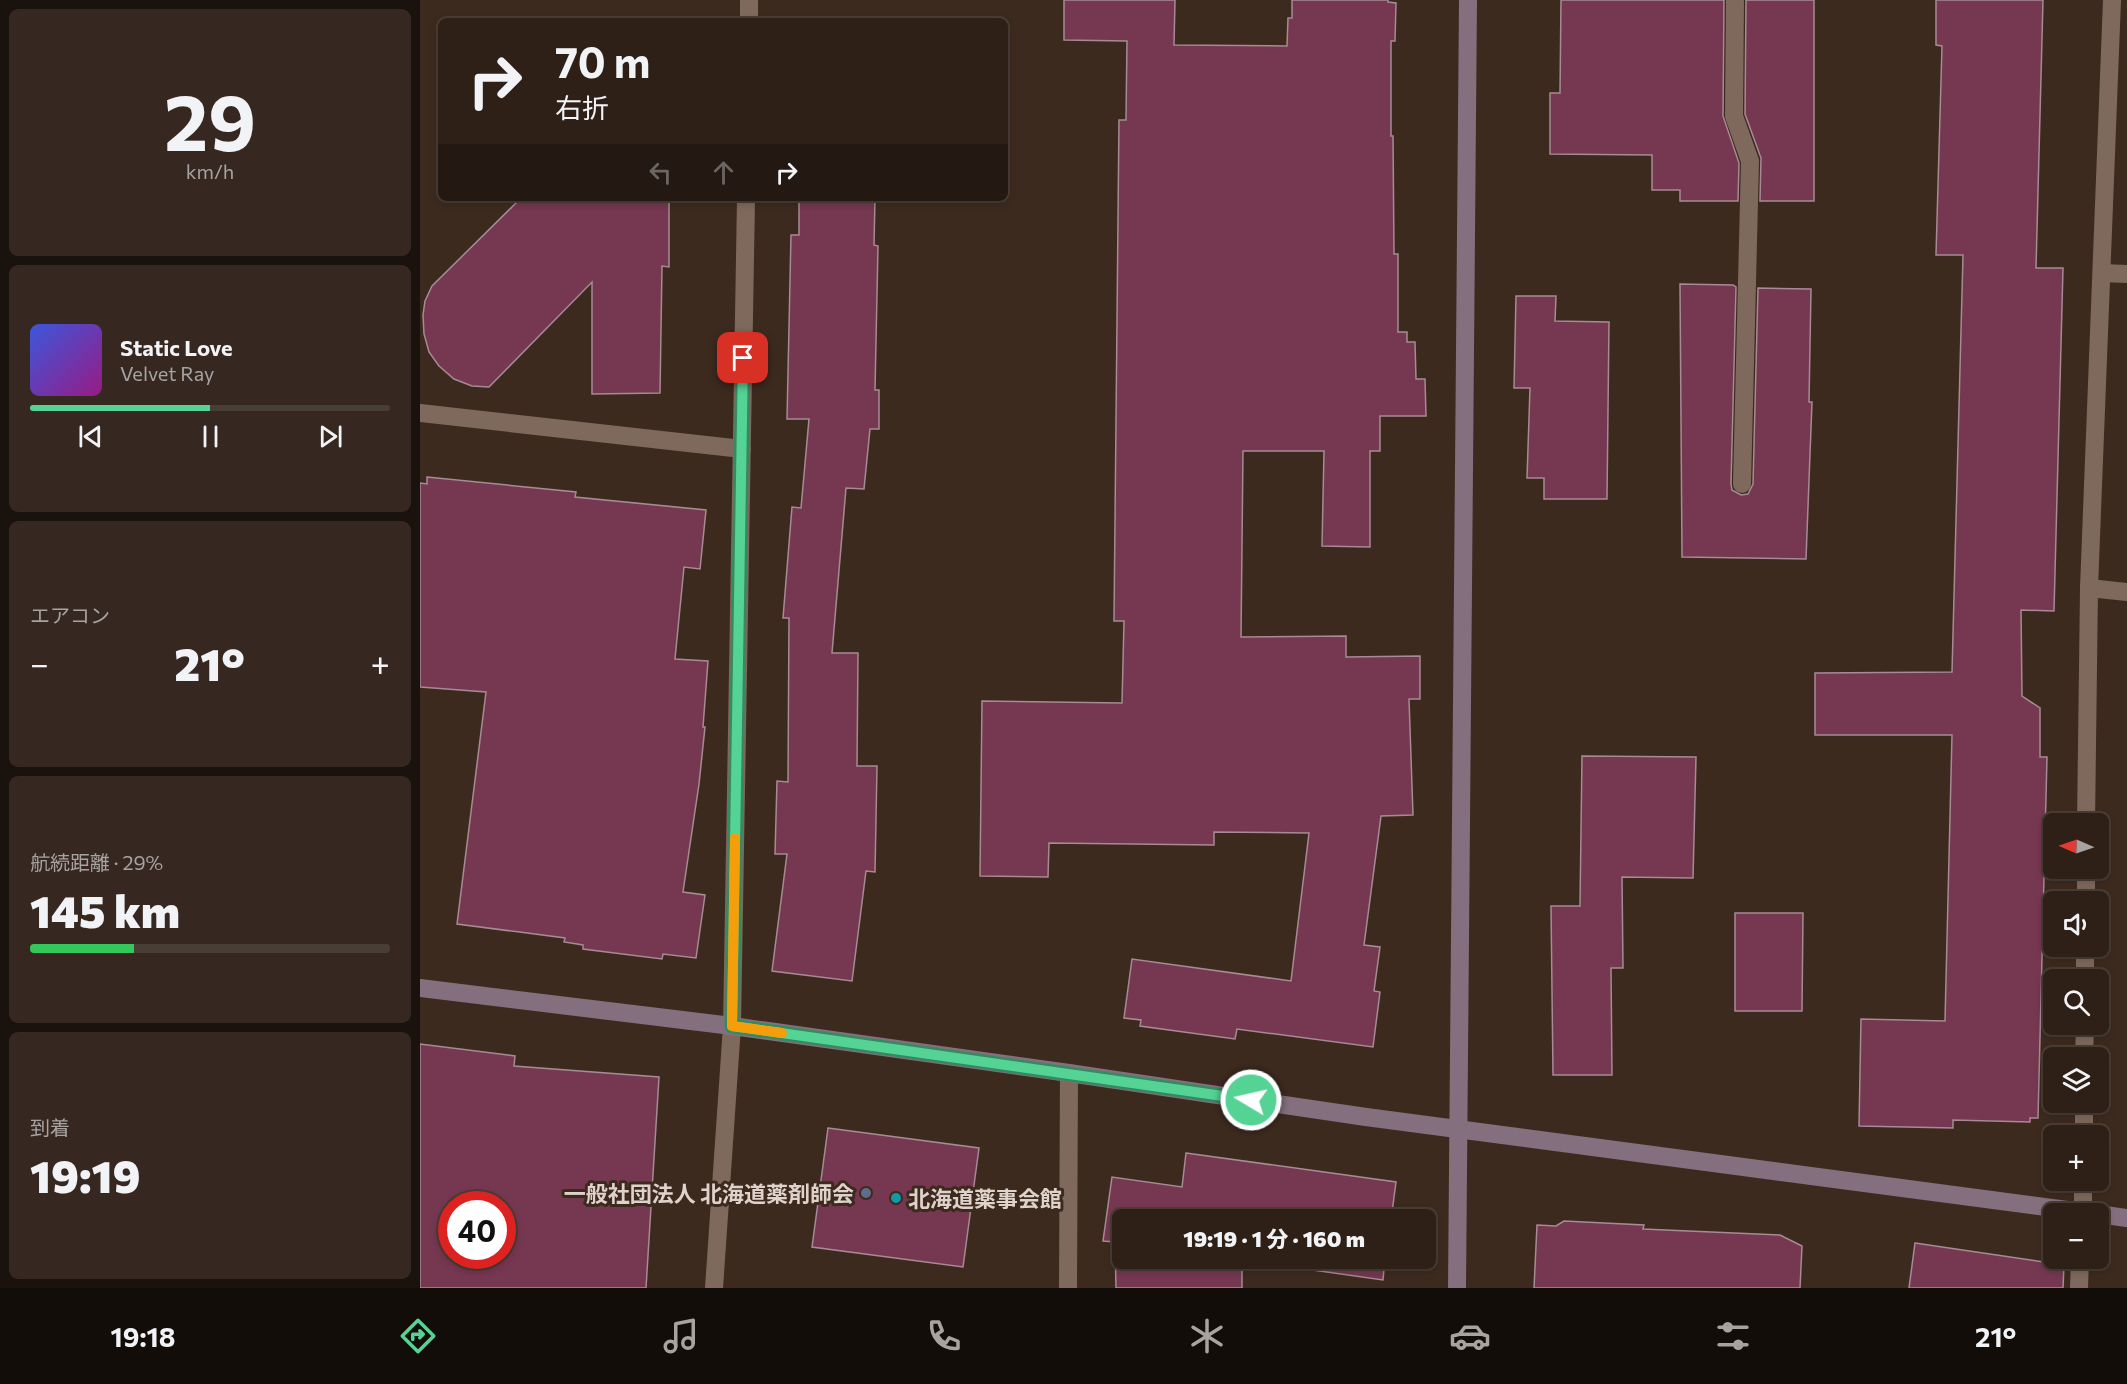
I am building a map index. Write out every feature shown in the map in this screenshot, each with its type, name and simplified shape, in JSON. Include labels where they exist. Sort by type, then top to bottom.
[{"type":"street","points":[[749,0],[749,18]]},
{"type":"street","points":[[1457,1288],[1468,0]]},
{"type":"street","points":[[1735,0],[1734,116],[1750,161],[1742,484]]},
{"type":"street","points":[[2086,813],[2089,588],[2102,273],[2118,50],[2112,0]]},
{"type":"street","points":[[714,1288],[732,1026],[746,201]]},
{"type":"street","points":[[2102,273],[2127,274]]},
{"type":"street","points":[[420,413],[742,449]]},
{"type":"street","points":[[2089,588],[2127,592]]},
{"type":"street","points":[[420,988],[732,1026],[1459,1129],[2043,1207]]},
{"type":"street","points":[[1068,1288],[1069,1073]]},
{"type":"street","points":[[2109,1216],[2127,1218]]},
{"type":"street","points":[[2079,1288],[2080,1269]]},
{"type":"building","points":[[1064,0],[1175,0],[1174,45],[1287,46],[1288,18],[1292,18],[1292,0],[1388,0],[1388,2],[1396,3],[1395,41],[1391,41],[1391,136],[1393,136],[1394,254],[1398,254],[1398,332],[1407,332],[1407,342],[1415,342],[1416,379],[1425,379],[1426,416],[1380,416],[1380,451],[1370,451],[1370,547],[1322,546],[1324,451],[1243,451],[1241,637],[1346,636],[1346,657],[1420,656],[1420,699],[1409,699],[1413,815],[1381,816],[1364,945],[1380,947],[1374,991],[1380,992],[1373,1047],[1237,1029],[1235,1039],[1140,1026],[1141,1020],[1124,1018],[1132,959],[1291,981],[1309,833],[1214,832],[1214,845],[1049,843],[1048,877],[980,876],[982,701],[1122,703],[1124,621],[1114,621],[1119,120],[1126,120],[1127,41],[1064,40]]},
{"type":"building","points":[[1561,0],[1724,0],[1723,116],[1739,163],[1738,201],[1680,201],[1680,190],[1652,190],[1652,155],[1550,154],[1550,93],[1560,93]]},
{"type":"building","points":[[1746,0],[1814,0],[1814,201],[1760,201],[1761,158],[1745,114]]},
{"type":"building","points":[[1936,0],[2043,0],[2036,268],[2063,268],[2054,611],[2021,610],[2022,696],[2040,708],[2040,757],[2047,757],[2046,813],[2043,813],[2044,879],[2038,1118],[2030,1118],[2030,1122],[1953,1120],[1953,1128],[1859,1126],[1861,1019],[1945,1021],[1952,735],[1815,735],[1815,673],[1952,672],[1963,255],[1936,255],[1942,46],[1936,45]]},
{"type":"building","points":[[518,201],[669,201],[669,267],[662,266],[660,393],[592,394],[592,282],[489,387],[472,386],[454,379],[439,366],[429,352],[424,334],[425,301],[432,286]]},
{"type":"building","points":[[799,201],[875,201],[874,245],[878,246],[875,390],[879,390],[879,429],[870,429],[864,489],[846,488],[832,653],[858,653],[857,766],[877,766],[875,872],[866,871],[852,981],[772,971],[787,854],[775,854],[777,781],[788,782],[789,618],[783,618],[792,507],[801,508],[809,419],[787,419],[791,235],[799,235]]},
{"type":"building","points":[[1680,284],[1733,285],[1736,287],[1731,484],[1732,490],[1741,495],[1748,494],[1753,484],[1758,288],[1811,289],[1809,402],[1812,402],[1806,559],[1682,557]]},
{"type":"building","points":[[1516,296],[1556,296],[1555,321],[1609,322],[1607,499],[1544,499],[1544,478],[1527,478],[1530,388],[1514,388]]},
{"type":"building","points":[[427,477],[576,492],[575,497],[706,510],[700,569],[684,567],[675,659],[708,661],[703,727],[705,727],[699,784],[683,892],[705,895],[696,958],[663,954],[662,959],[583,949],[583,945],[564,942],[565,938],[457,924],[486,692],[420,687],[420,483],[427,484]]},
{"type":"building","points":[[1582,756],[1696,757],[1693,878],[1622,877],[1623,968],[1611,968],[1612,1075],[1553,1075],[1551,906],[1580,906]]},
{"type":"building","points":[[1735,913],[1803,913],[1802,1011],[1735,1011]]},
{"type":"building","points":[[420,1044],[515,1056],[514,1066],[659,1077],[646,1288],[420,1288]]},
{"type":"building","name":"北海道薬事会館","points":[[828,1128],[979,1148],[963,1267],[812,1247]]},
{"type":"building","points":[[1186,1153],[1396,1182],[1392,1209],[1112,1209],[1112,1242],[1103,1241],[1112,1177],[1182,1187]]},
{"type":"building","points":[[1564,1221],[1644,1225],[1643,1229],[1780,1235],[1802,1246],[1800,1288],[1534,1288],[1537,1225],[1556,1226]]},
{"type":"building","points":[[1915,1243],[2043,1262],[2043,1269],[2064,1269],[2063,1288],[1909,1288]]},
{"type":"building","points":[[1116,1269],[1242,1269],[1242,1288],[1116,1288]]},
{"type":"building","points":[[1305,1269],[1384,1269],[1383,1280]]},
{"type":"slow traffic","points":[[735,838],[732,1026],[782,1033]]},
{"type":"place","name":"一般社団法人 北海道薬剤師会","points":[[866,1193]]},
{"type":"place","name":"北海道薬事会館","points":[[896,1198]]},
{"type":"route","points":[[743,358],[732,1026],[1251,1100]]}]
